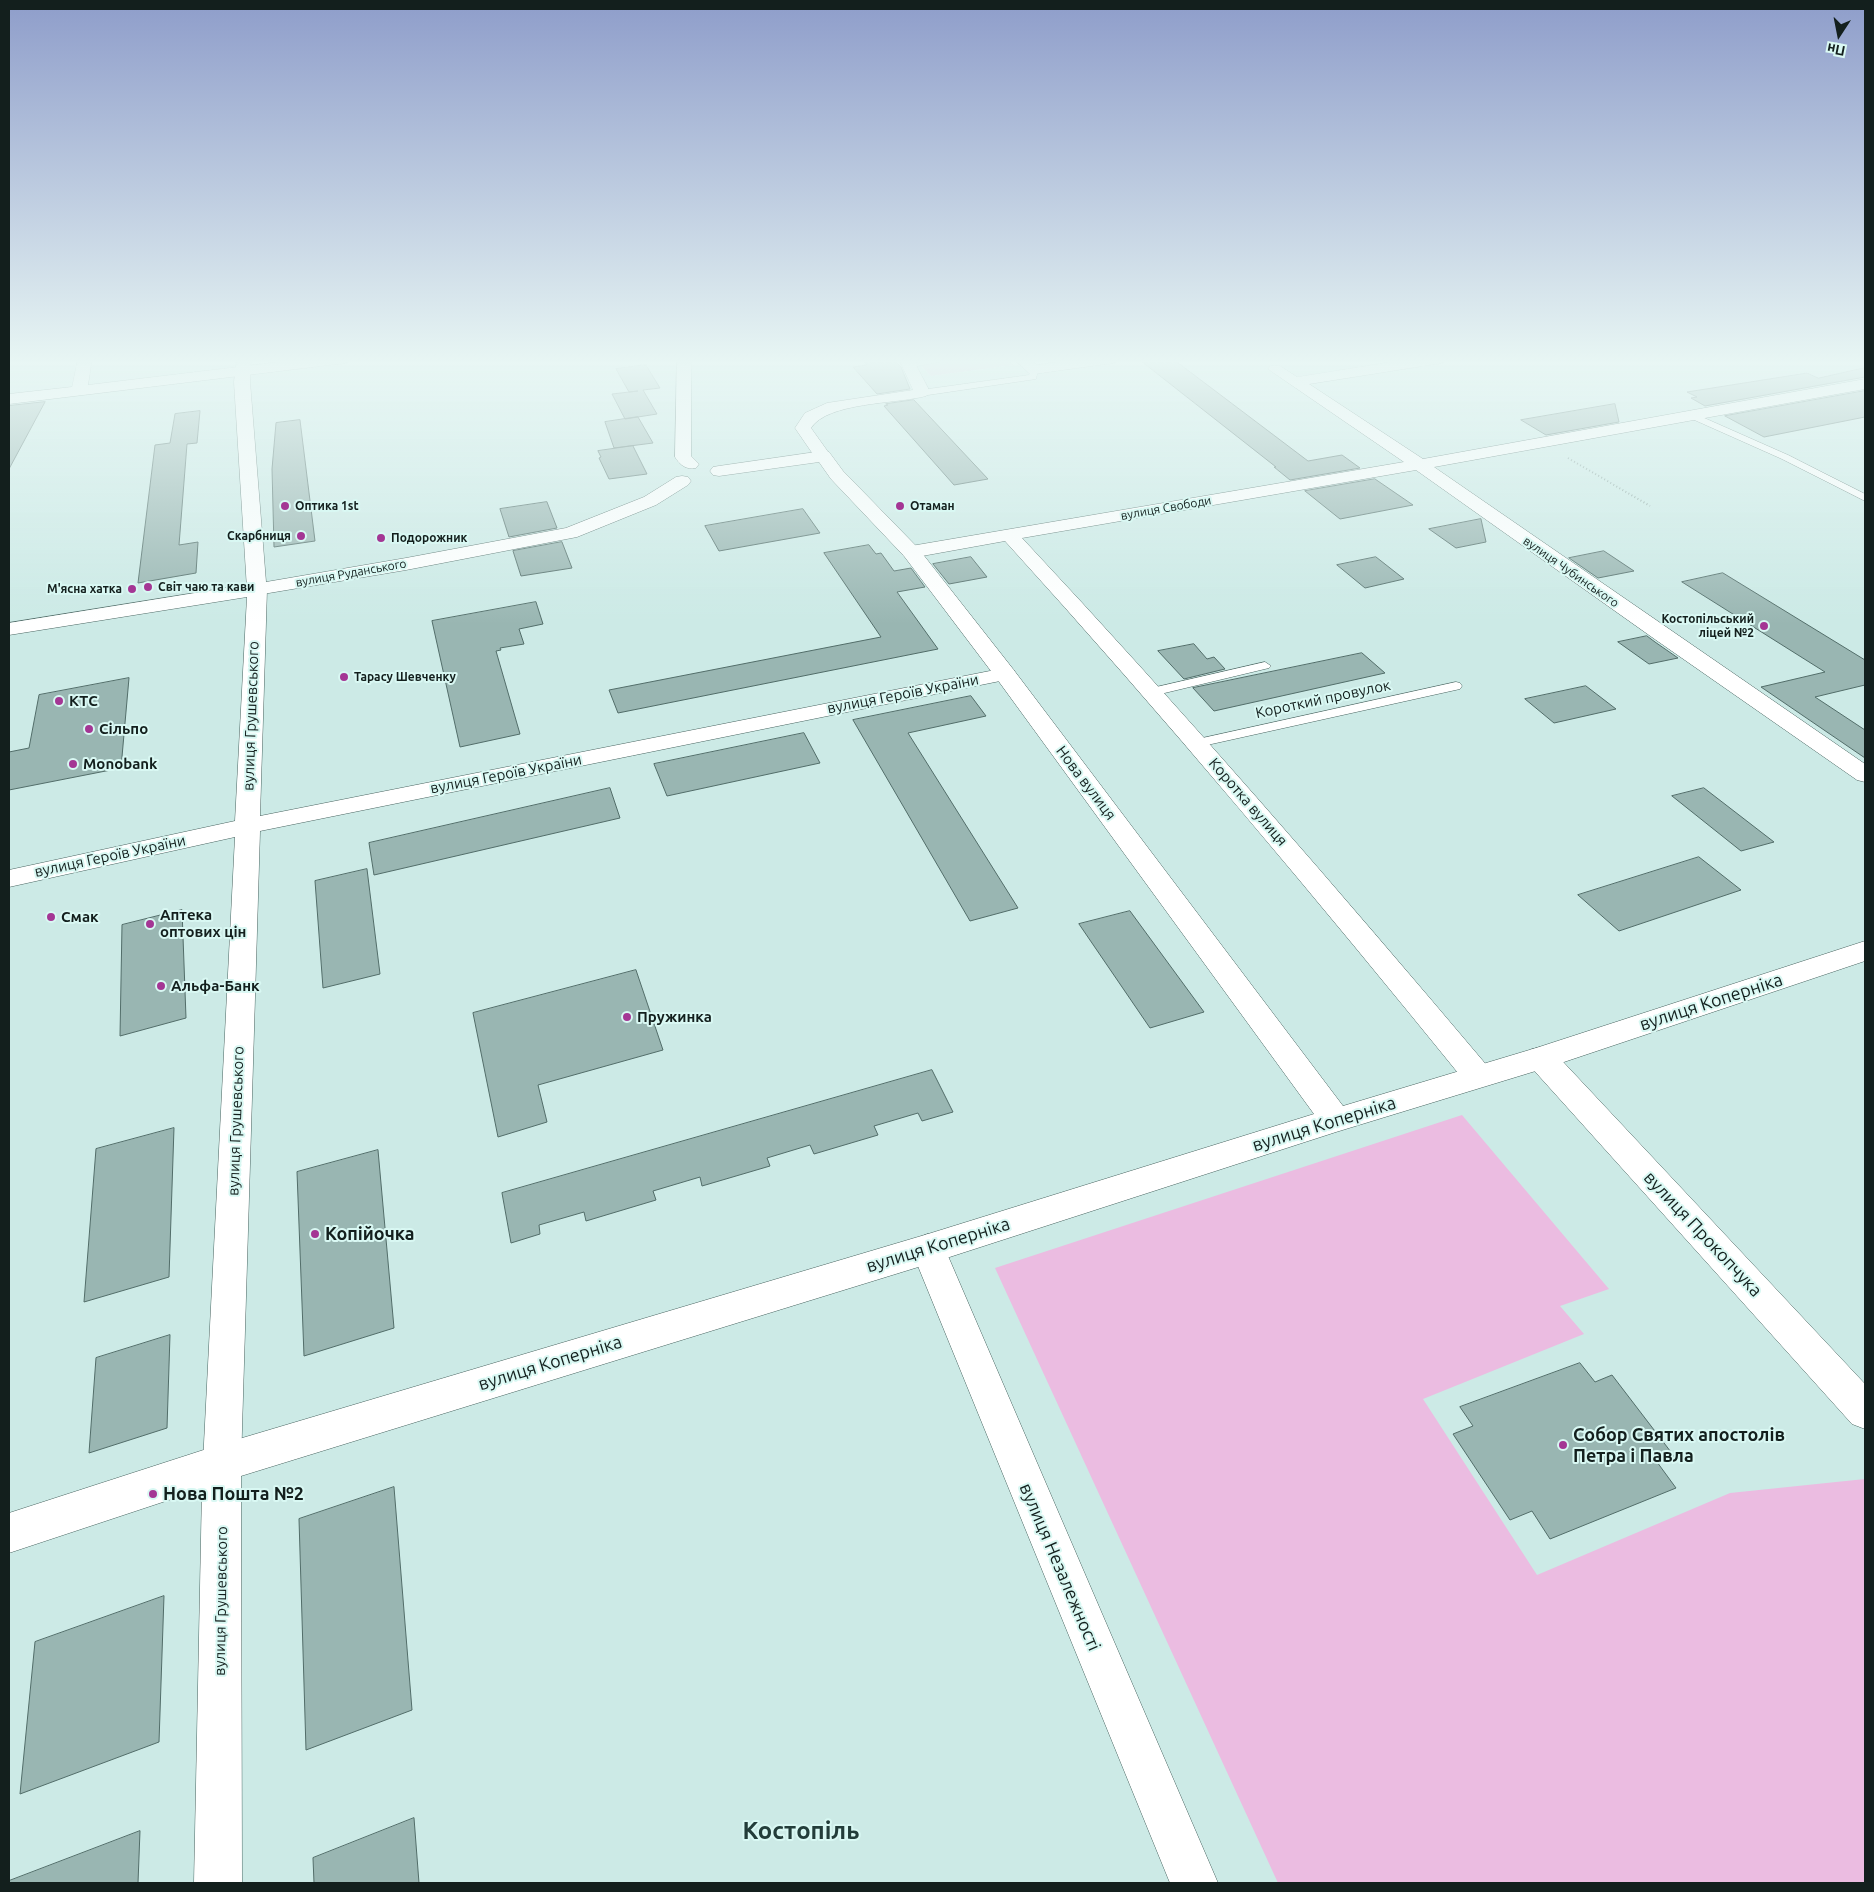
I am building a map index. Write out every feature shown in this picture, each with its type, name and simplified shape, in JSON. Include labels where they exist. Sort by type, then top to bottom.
[{"type":"street","name":"вулиця Грушевського","points":[[218,1883],[222,1462],[257,589],[247,447]]},
{"type":"street","points":[[683,447],[683,457],[692,477]]},
{"type":"street","name":"Нова вулиця","points":[[817,447],[837,475],[910,552],[1004,674],[1336,1120]]},
{"type":"street","name":"вулиця Чубинського","points":[[1394,447],[1865,775]]},
{"type":"street","name":"вулиця Свободи","points":[[910,552],[1518,447]]},
{"type":"street","name":"вулиця Руданського","points":[[9,630],[406,564],[570,533],[620,515],[692,477],[714,478],[719,471],[823,456]]},
{"type":"street","name":"Коротка вулиця","points":[[1010,536],[1110,643],[1198,743],[1300,861],[1478,1076]]},
{"type":"street","name":"вулиця Героїв України","points":[[9,878],[247,826],[1004,674]]},
{"type":"street","name":"вулиця Коперніка","points":[[9,1534],[222,1462],[928,1249],[1336,1120],[1541,1058],[1865,951]]},
{"type":"street","name":"вулиця Прокопчука","points":[[1541,1058],[1865,1411]]},
{"type":"street","name":"вулиця Незалежності","points":[[928,1249],[1194,1883]]},
{"type":"lane","points":[[1763,447],[1865,498]]},
{"type":"lane","points":[[1152,692],[1265,666]]},
{"type":"lane","name":"Короткий провулок","points":[[1198,743],[1456,686]]},
{"type":"path","points":[[1551,447],[1650,506]]},
{"type":"shaded area","points":[[1462,1115],[1609,1289],[1560,1306],[1584,1334],[1423,1399],[1537,1575],[1730,1493],[1865,1479],[1865,1883],[1278,1883],[995,1268]]},
{"type":"building","points":[[9,447],[21,447],[9,469]]},
{"type":"building","points":[[155,447],[187,447],[179,545],[198,542],[196,573],[138,583]]},
{"type":"building","points":[[274,447],[303,447],[315,541],[274,547],[272,469]]},
{"type":"building","points":[[634,447],[647,474],[609,479],[599,458],[601,457],[598,451]]},
{"type":"building","points":[[921,447],[958,447],[988,479],[954,485]]},
{"type":"building","points":[[1251,447],[1290,447],[1308,461],[1342,455],[1360,468],[1290,480],[1274,467],[1276,467]]},
{"type":"building","points":[[1375,479],[1413,505],[1340,519],[1305,491]]},
{"type":"building","points":[[547,502],[557,528],[509,537],[500,509]]},
{"type":"building","points":[[803,509],[820,533],[719,551],[705,526]]},
{"type":"building","points":[[1481,519],[1486,542],[1456,548],[1429,529]]},
{"type":"building","points":[[562,542],[572,568],[521,576],[513,551]]},
{"type":"building","points":[[869,545],[876,554],[881,553],[894,571],[911,568],[925,587],[897,592],[938,649],[618,713],[609,690],[881,637],[824,553]]},
{"type":"building","points":[[1604,551],[1634,571],[1598,578],[1569,558]]},
{"type":"building","points":[[971,557],[987,577],[949,584],[933,564]]},
{"type":"building","points":[[1376,557],[1404,579],[1365,588],[1337,565]]},
{"type":"building","points":[[1723,573],[1865,660],[1865,685],[1815,697],[1865,730],[1865,758],[1761,687],[1825,672],[1682,582]]},
{"type":"building","points":[[536,602],[543,624],[519,629],[524,644],[500,648],[501,650],[496,651],[520,734],[460,747],[432,621]]},
{"type":"building","points":[[1647,636],[1678,658],[1649,664],[1618,642]]},
{"type":"building","points":[[1194,644],[1207,659],[1214,657],[1225,669],[1184,679],[1158,651]]},
{"type":"building","points":[[1362,653],[1385,673],[1214,711],[1193,688]]},
{"type":"building","name":"Сільпо","points":[[129,678],[121,768],[9,790],[9,752],[29,748],[39,695]]},
{"type":"building","points":[[1586,686],[1616,709],[1554,723],[1525,699]]},
{"type":"building","points":[[971,696],[986,716],[908,733],[1018,908],[970,921],[853,720]]},
{"type":"building","points":[[804,733],[820,763],[667,796],[654,764]]},
{"type":"building","points":[[610,788],[620,818],[374,875],[369,843]]},
{"type":"building","points":[[1704,788],[1774,842],[1741,851],[1672,796]]},
{"type":"building","points":[[1699,857],[1741,890],[1619,931],[1578,895]]},
{"type":"building","points":[[367,869],[380,974],[323,988],[315,881]]},
{"type":"building","points":[[182,910],[186,1018],[120,1036],[122,925]]},
{"type":"building","points":[[1130,911],[1204,1012],[1150,1028],[1079,924]]},
{"type":"building","points":[[636,970],[663,1050],[538,1085],[547,1122],[498,1137],[473,1013]]},
{"type":"building","points":[[932,1070],[953,1112],[922,1121],[918,1113],[874,1126],[878,1135],[814,1154],[810,1145],[767,1158],[770,1166],[702,1186],[700,1177],[653,1191],[656,1200],[586,1221],[584,1212],[539,1225],[540,1234],[511,1243],[502,1193]]},
{"type":"building","points":[[174,1128],[169,1277],[84,1302],[96,1149]]},
{"type":"building","points":[[378,1150],[394,1328],[304,1356],[297,1172]]},
{"type":"building","points":[[170,1335],[167,1428],[89,1453],[96,1358]]},
{"type":"building","name":"Собор Святих апостолів Петра і Павла","points":[[1580,1363],[1595,1382],[1612,1375],[1674,1456],[1657,1462],[1676,1488],[1550,1539],[1532,1511],[1510,1520],[1453,1434],[1473,1426],[1460,1407]]},
{"type":"building","points":[[394,1487],[412,1710],[306,1750],[299,1519]]},
{"type":"building","points":[[164,1596],[159,1742],[20,1794],[35,1642]]},
{"type":"building","points":[[414,1818],[419,1883],[314,1883],[313,1858]]},
{"type":"building","points":[[140,1831],[138,1883],[9,1883],[9,1881]]},
{"type":"place","name":"Оптика 1st","points":[[285,506]]},
{"type":"place","name":"Отаман","points":[[900,506]]},
{"type":"place","name":"Скарбниця","points":[[301,536]]},
{"type":"place","name":"Подорожник","points":[[381,538]]},
{"type":"place","name":"Світ чаю та кави","points":[[148,587]]},
{"type":"place","name":"М'ясна хатка","points":[[132,589]]},
{"type":"place","name":"Костопільський ліцей №2","points":[[1764,626]]},
{"type":"place","name":"Тарасу Шевченку","points":[[344,677]]},
{"type":"place","name":"КТС","points":[[59,701]]},
{"type":"place","name":"Сільпо","points":[[89,729]]},
{"type":"place","name":"Monobank","points":[[73,764]]},
{"type":"place","name":"Смак","points":[[51,917]]},
{"type":"place","name":"Аптека оптових цін","points":[[150,924]]},
{"type":"place","name":"Альфа-Банк","points":[[161,986]]},
{"type":"place","name":"Пружинка","points":[[627,1017]]},
{"type":"place","name":"Копійочка","points":[[315,1234]]},
{"type":"place","name":"Собор Святих апостолів Петра і Павла","points":[[1563,1445]]},
{"type":"place","name":"Нова Пошта №2","points":[[153,1494]]},
{"type":"district","name":"Костопіль","points":[[801,1831]]}]
